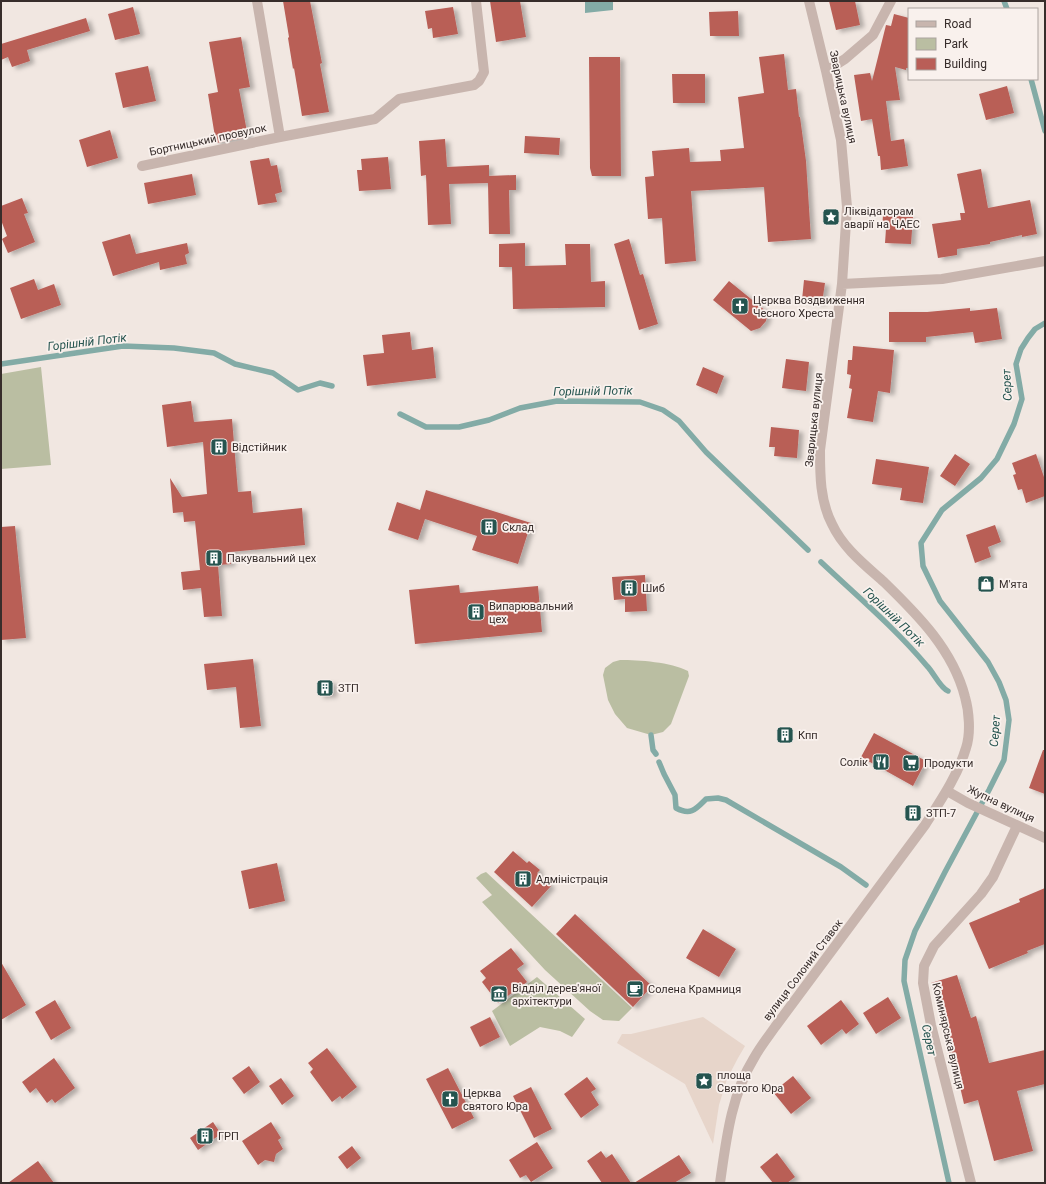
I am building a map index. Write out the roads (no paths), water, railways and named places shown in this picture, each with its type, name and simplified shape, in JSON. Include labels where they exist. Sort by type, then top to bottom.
[{"type":"street","points":[[257,1],[280,136]]},
{"type":"street","name":"Бортницький провулок","points":[[142,166],[280,136],[375,119],[399,99],[474,85],[479,81],[484,72],[476,1]]},
{"type":"street","name":"Зварицька вулиця","points":[[809,1],[841,140],[847,207],[842,284],[820,450],[822,492],[827,513],[832,525],[840,536],[859,561],[883,582],[938,641],[950,659],[961,681],[968,707],[969,724],[967,746],[946,791]]},
{"type":"street","points":[[826,71],[844,59],[873,35],[891,1]]},
{"type":"street","points":[[842,284],[942,279],[1045,261]]},
{"type":"street","name":"Жупна вулиця","points":[[946,791],[968,803],[1045,838]]},
{"type":"street","name":"вулиця Солоний Ставок","points":[[720,1183],[729,1124],[740,1088],[754,1058],[775,1027],[922,830],[946,791]]},
{"type":"street","name":"Коминярська вулиця","points":[[971,1183],[931,1025],[923,983],[924,966],[934,946],[981,894],[993,877],[1017,826]]},
{"type":"water","points":[[585,1],[613,1],[613,10],[585,13]]},
{"type":"waterway","name":"Серет","points":[[1004,1],[1007,8]]},
{"type":"waterway","name":"Серет","points":[[1031,80],[1045,131]]},
{"type":"waterway","name":"Серет","points":[[949,1183],[904,981],[905,960],[915,931],[1004,760],[1009,720],[1006,700],[999,682],[988,662],[940,601],[923,566],[921,543],[942,510],[981,478],[997,459],[1014,424],[1022,399],[1016,364],[1021,349],[1035,329],[1045,323]]},
{"type":"waterway","name":"Горішній Потік","points":[[1,364],[123,346],[174,348],[214,353],[235,364],[273,373],[298,390],[320,383],[332,386]]},
{"type":"waterway","name":"Горішній Потік","points":[[400,414],[426,427],[459,427],[489,420],[520,408],[557,401],[640,402],[663,410],[679,421],[706,452],[808,550]]},
{"type":"waterway","name":"Горішній Потік","points":[[821,562],[902,638],[930,669],[942,687],[948,691]]},
{"type":"waterway","points":[[651,735],[653,750],[656,754]]},
{"type":"waterway","points":[[659,762],[675,795],[676,808],[689,811],[696,808],[706,799],[718,798],[726,800],[841,867],[866,885]]},
{"type":"place","name":"Ліквідаторам аварії на ЧАЕС","points":[[831,217]]},
{"type":"place","name":"Церква Воздвиження Чесного Хреста","points":[[740,306]]},
{"type":"place","name":"Відстійник","points":[[219,447]]},
{"type":"place","name":"Склад","points":[[489,527]]},
{"type":"place","name":"Пакувальний цех","points":[[214,558]]},
{"type":"place","name":"М'ята","points":[[986,584]]},
{"type":"place","name":"Шиб","points":[[629,588]]},
{"type":"place","name":"Випарювальний цех","points":[[476,612]]},
{"type":"place","name":"ЗТП","points":[[325,688]]},
{"type":"place","name":"Кпп","points":[[785,735]]},
{"type":"place","name":"Солік","points":[[881,762]]},
{"type":"place","name":"Продукти","points":[[911,763]]},
{"type":"place","name":"ЗТП-7","points":[[913,813]]},
{"type":"place","name":"Адміністрація","points":[[523,879]]},
{"type":"place","name":"Солена Крамниця","points":[[635,989]]},
{"type":"place","name":"Відділ дерев'яної архітектури","points":[[499,994]]},
{"type":"place","name":"площа Святого Юра","points":[[704,1081]]},
{"type":"place","name":"Церква святого Юра","points":[[450,1099]]},
{"type":"place","name":"ГРП","points":[[205,1136]]}]
